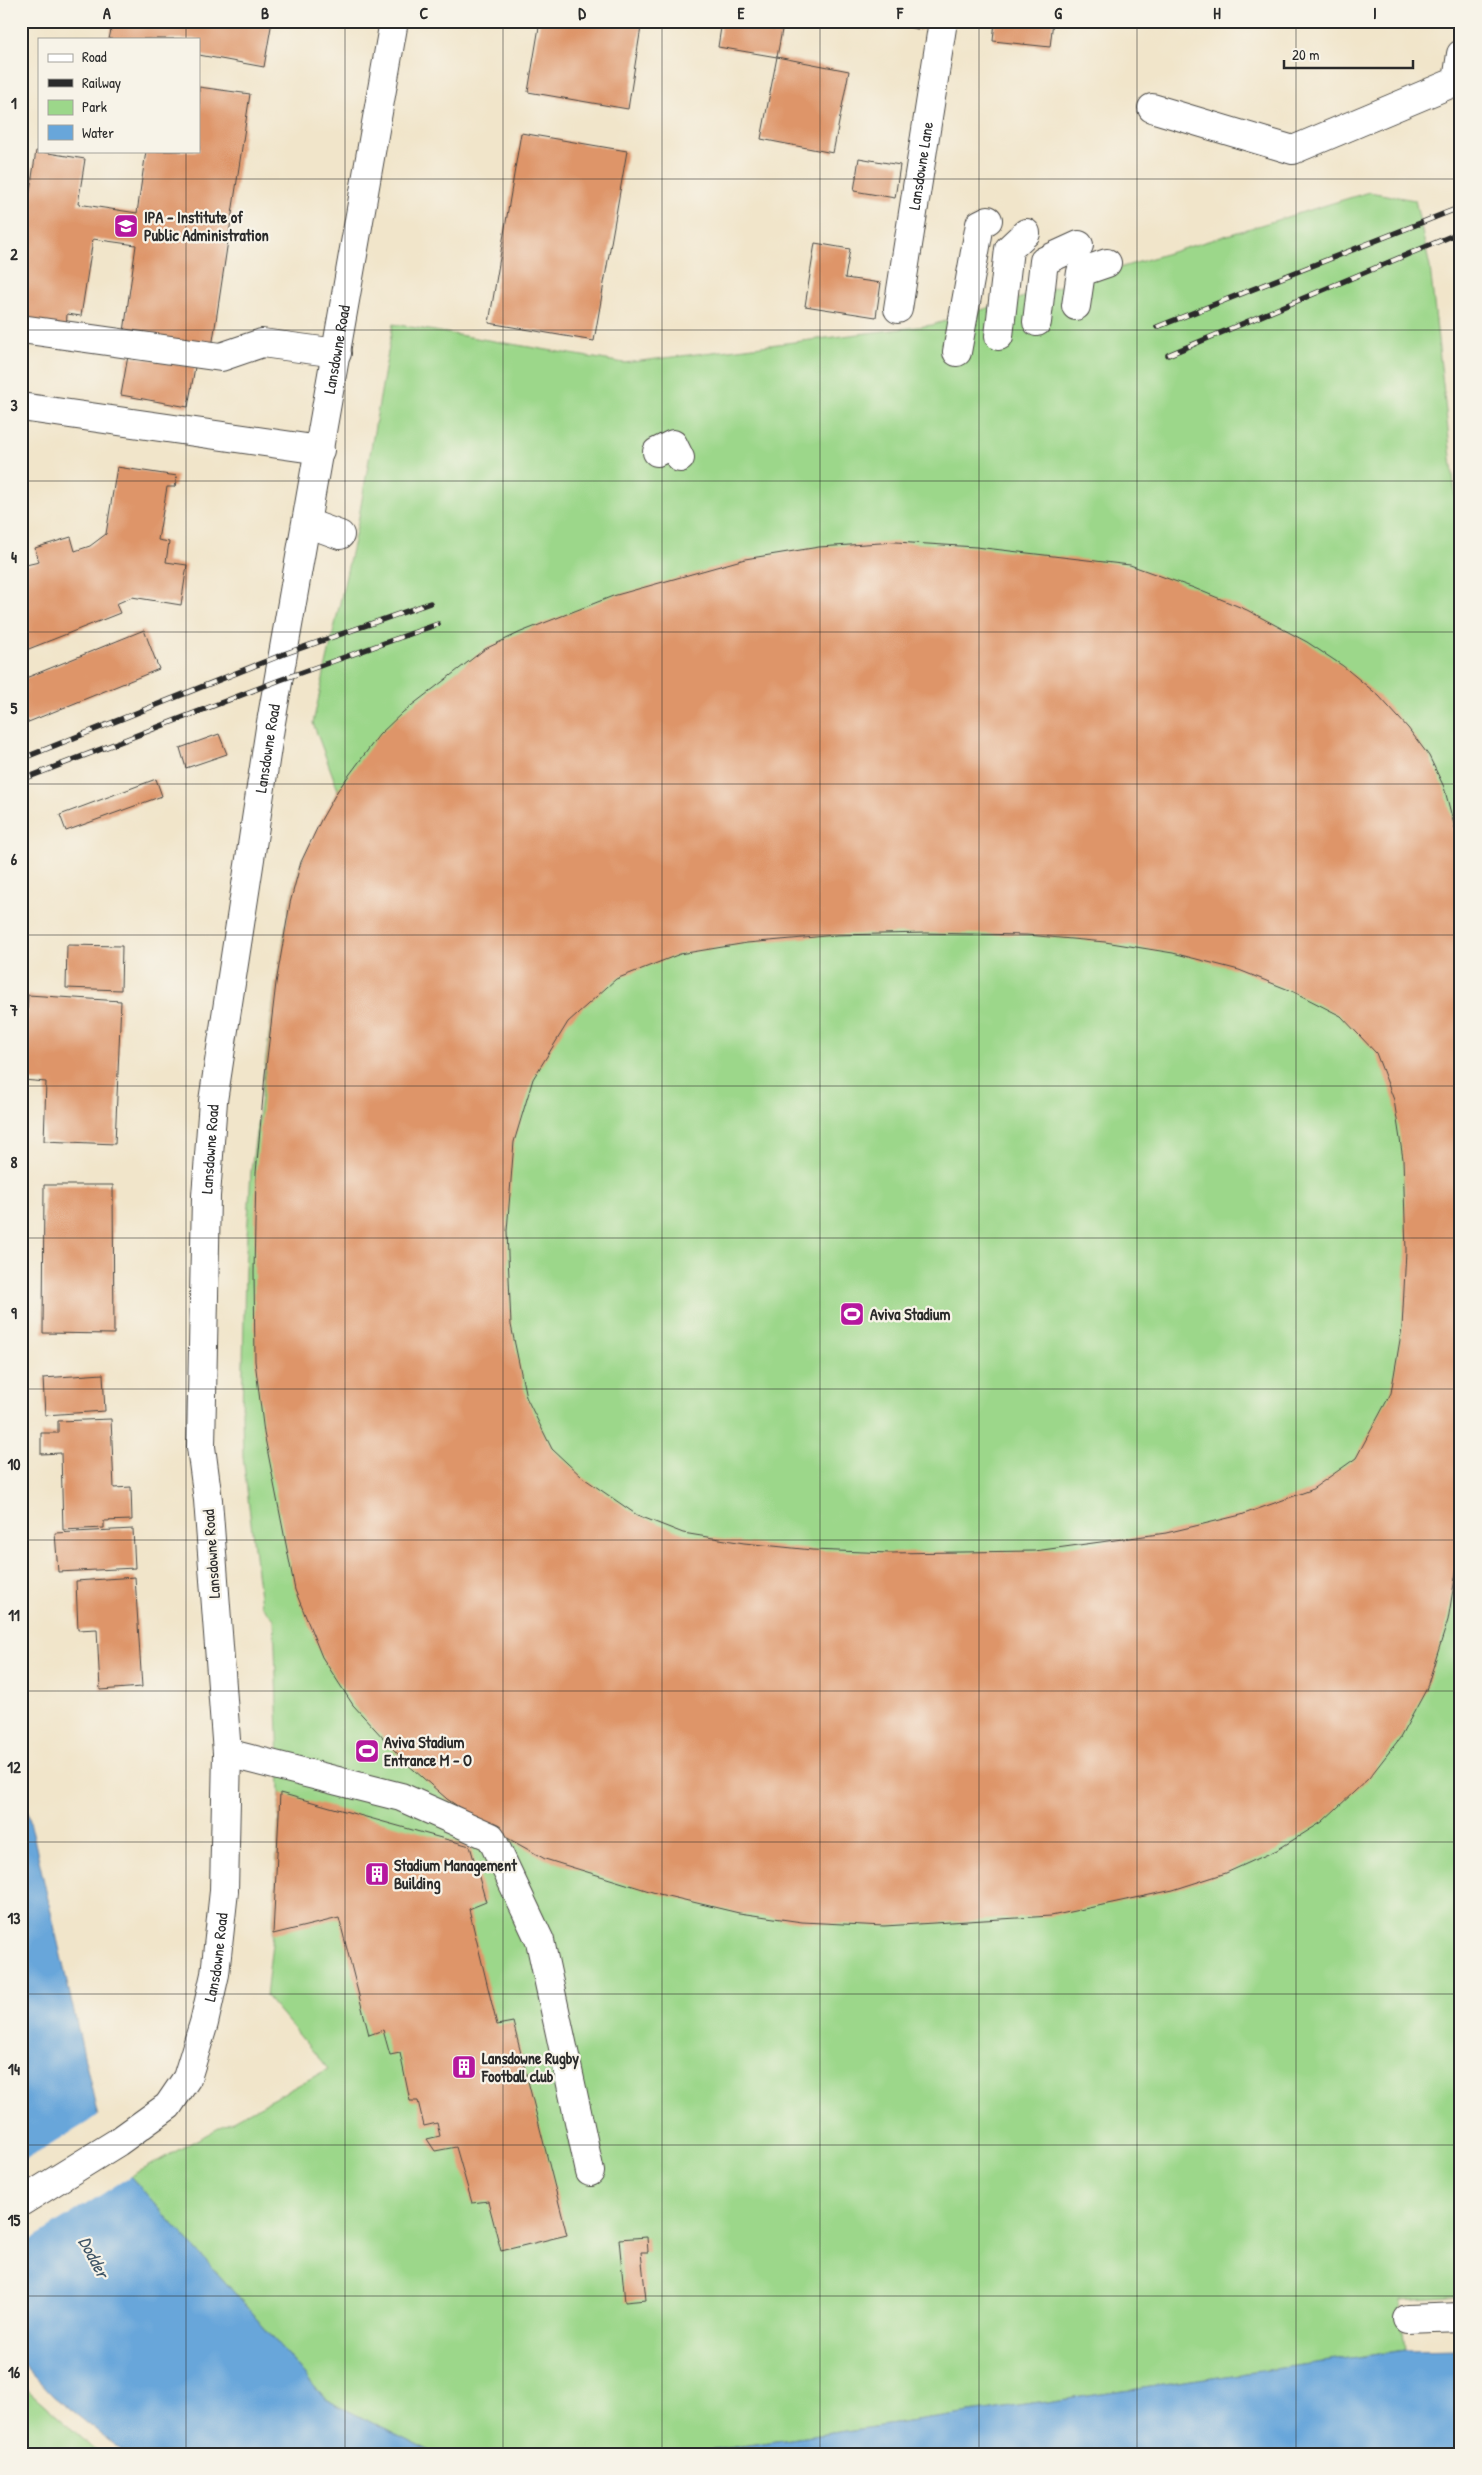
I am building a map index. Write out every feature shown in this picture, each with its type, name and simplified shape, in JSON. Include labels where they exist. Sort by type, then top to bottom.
[{"type":"street","name":"Lansdowne Road","points":[[21,2202],[118,2142],[168,2106],[188,2078],[215,1974],[224,1891],[227,1753],[208,1500],[201,1447],[206,1196],[212,1101],[270,728],[394,21]]},
{"type":"street","name":"Lansdowne Lane","points":[[898,309],[943,21]]},
{"type":"street","points":[[1152,108],[1293,150],[1457,81],[1461,54]]},
{"type":"street","points":[[957,352],[980,224],[988,220]]},
{"type":"street","points":[[999,336],[1009,249],[1026,233]]},
{"type":"street","points":[[1037,322],[1044,261],[1079,245]]},
{"type":"street","points":[[1076,306],[1081,272],[1107,263]]},
{"type":"street","points":[[21,329],[221,357],[262,343],[337,353]]},
{"type":"street","points":[[21,407],[320,450]]},
{"type":"street","points":[[307,523],[340,535]]},
{"type":"street","points":[[227,1753],[401,1797],[491,1837],[540,1941],[590,2172]]},
{"type":"street","points":[[1407,2319],[1461,2317]]},
{"type":"green space","name":"Aviva Stadium","points":[[1369,192],[1415,200],[1430,267],[1461,548],[1461,2296],[1401,2300],[1406,2350],[687,2454],[434,2454],[325,2399],[226,2283],[130,2176],[328,2069],[266,1996],[273,1934],[280,1793],[274,1619],[261,1605],[243,1457],[245,1268],[251,1171],[276,983],[290,903],[301,862],[338,790],[313,723],[358,522],[393,324],[624,363],[932,325]]},
{"type":"green space","points":[[21,2384],[100,2454],[21,2454]]},
{"type":"water","name":"Dodder","points":[[21,1782],[97,2112],[130,2176],[226,2283],[325,2399],[434,2454],[126,2454],[53,2396],[21,2362]]},
{"type":"water","points":[[1461,2349],[1461,2454],[687,2454],[1406,2350]]},
{"type":"pier","points":[[101,2114],[132,2175],[21,2246],[21,2163]]},
{"type":"building","points":[[113,21],[272,21],[264,67],[200,55],[200,38],[109,38]]},
{"type":"building","points":[[540,21],[642,21],[628,109],[528,92]]},
{"type":"building","points":[[722,21],[782,30],[777,57],[718,47]]},
{"type":"building","points":[[877,21],[923,21],[922,30]]},
{"type":"building","points":[[995,21],[1053,21],[1050,47],[993,41]]},
{"type":"building","points":[[777,57],[849,71],[833,153],[761,139]]},
{"type":"building","name":"IPA - Institute of Public Administration","points":[[200,87],[250,94],[211,354],[124,332],[136,245],[93,239],[81,316],[67,314],[66,330],[21,324],[21,195],[29,197],[36,151],[85,159],[78,204],[137,213],[146,152],[200,152]]},
{"type":"building","points":[[521,133],[627,151],[594,341],[489,323]]},
{"type":"building","points":[[859,158],[900,165],[895,198],[854,191]]},
{"type":"building","points":[[815,243],[850,249],[845,278],[881,283],[876,317],[805,306]]},
{"type":"building","points":[[128,356],[195,367],[188,407],[121,395]]},
{"type":"building","points":[[117,467],[177,476],[175,487],[167,487],[158,540],[169,542],[166,562],[187,565],[181,605],[132,597],[116,604],[120,613],[21,652],[21,552],[26,565],[39,562],[35,548],[71,537],[75,551],[90,546],[106,534]]},
{"type":"building","points":[[896,542],[976,547],[1130,565],[1194,588],[1247,610],[1307,642],[1343,666],[1379,696],[1408,728],[1429,756],[1444,787],[1461,851],[1461,1542],[1448,1620],[1426,1690],[1400,1738],[1369,1778],[1322,1822],[1277,1850],[1226,1873],[1173,1890],[1051,1916],[884,1926],[802,1922],[739,1913],[659,1894],[545,1859],[493,1830],[447,1799],[406,1763],[353,1705],[322,1657],[295,1590],[264,1433],[255,1361],[256,1173],[276,983],[290,903],[301,862],[321,820],[338,790],[379,735],[403,712],[485,649],[521,632],[613,596],[745,559],[819,547]],"holes":[[[925,933],[1027,935],[1105,942],[1173,953],[1239,970],[1294,992],[1341,1016],[1376,1053],[1394,1100],[1403,1159],[1406,1251],[1402,1328],[1391,1393],[1356,1458],[1311,1490],[1241,1515],[1166,1533],[1035,1551],[889,1553],[812,1550],[744,1543],[683,1533],[637,1515],[582,1477],[552,1449],[526,1397],[511,1325],[507,1231],[514,1142],[533,1079],[568,1022],[616,979],[680,954],[747,943],[837,935]]]},
{"type":"building","points":[[144,630],[159,669],[21,725],[21,680]]},
{"type":"building","points":[[219,734],[227,754],[186,768],[180,748]]},
{"type":"building","points":[[156,779],[162,796],[66,831],[60,815]]},
{"type":"building","points":[[67,945],[122,946],[121,990],[66,988]]},
{"type":"building","points":[[28,995],[121,1001],[115,1144],[44,1141],[46,1082],[23,1080]]},
{"type":"building","points":[[44,1185],[113,1185],[114,1334],[43,1333]]},
{"type":"building","points":[[103,1374],[105,1411],[45,1415],[43,1378]]},
{"type":"building","points":[[111,1419],[114,1488],[131,1487],[132,1520],[104,1521],[104,1528],[63,1530],[61,1453],[41,1454],[41,1433],[58,1433],[58,1421]]},
{"type":"building","points":[[133,1529],[135,1568],[58,1572],[55,1533]]},
{"type":"building","points":[[135,1577],[142,1687],[100,1690],[97,1629],[78,1630],[76,1581]]},
{"type":"building","name":"Lansdowne Rugby Football club","points":[[280,1793],[470,1846],[486,1902],[469,1909],[497,2025],[513,2022],[567,2235],[501,2251],[488,2201],[472,2203],[456,2147],[435,2151],[427,2139],[440,2136],[437,2123],[424,2126],[418,2101],[410,2101],[400,2053],[390,2055],[383,2030],[369,2035],[339,1918],[273,1934]]},
{"type":"building","points":[[647,2237],[648,2252],[641,2252],[646,2300],[625,2302],[619,2239]]},
{"type":"railway","points":[[1157,327],[1461,207]]},
{"type":"railway","points":[[1168,355],[1461,232]]},
{"type":"railway","points":[[21,759],[284,654],[430,603]]},
{"type":"railway","points":[[21,780],[280,680],[438,624]]},
{"type":"place","name":"IPA - Institute of Public Administration","points":[[126,226]]},
{"type":"place","name":"Aviva Stadium","points":[[852,1314]]},
{"type":"place","name":"Aviva Stadium Entrance M - O","points":[[367,1751]]},
{"type":"place","name":"Stadium Management Building","points":[[377,1874]]},
{"type":"place","name":"Lansdowne Rugby Football club","points":[[464,2067]]}]
